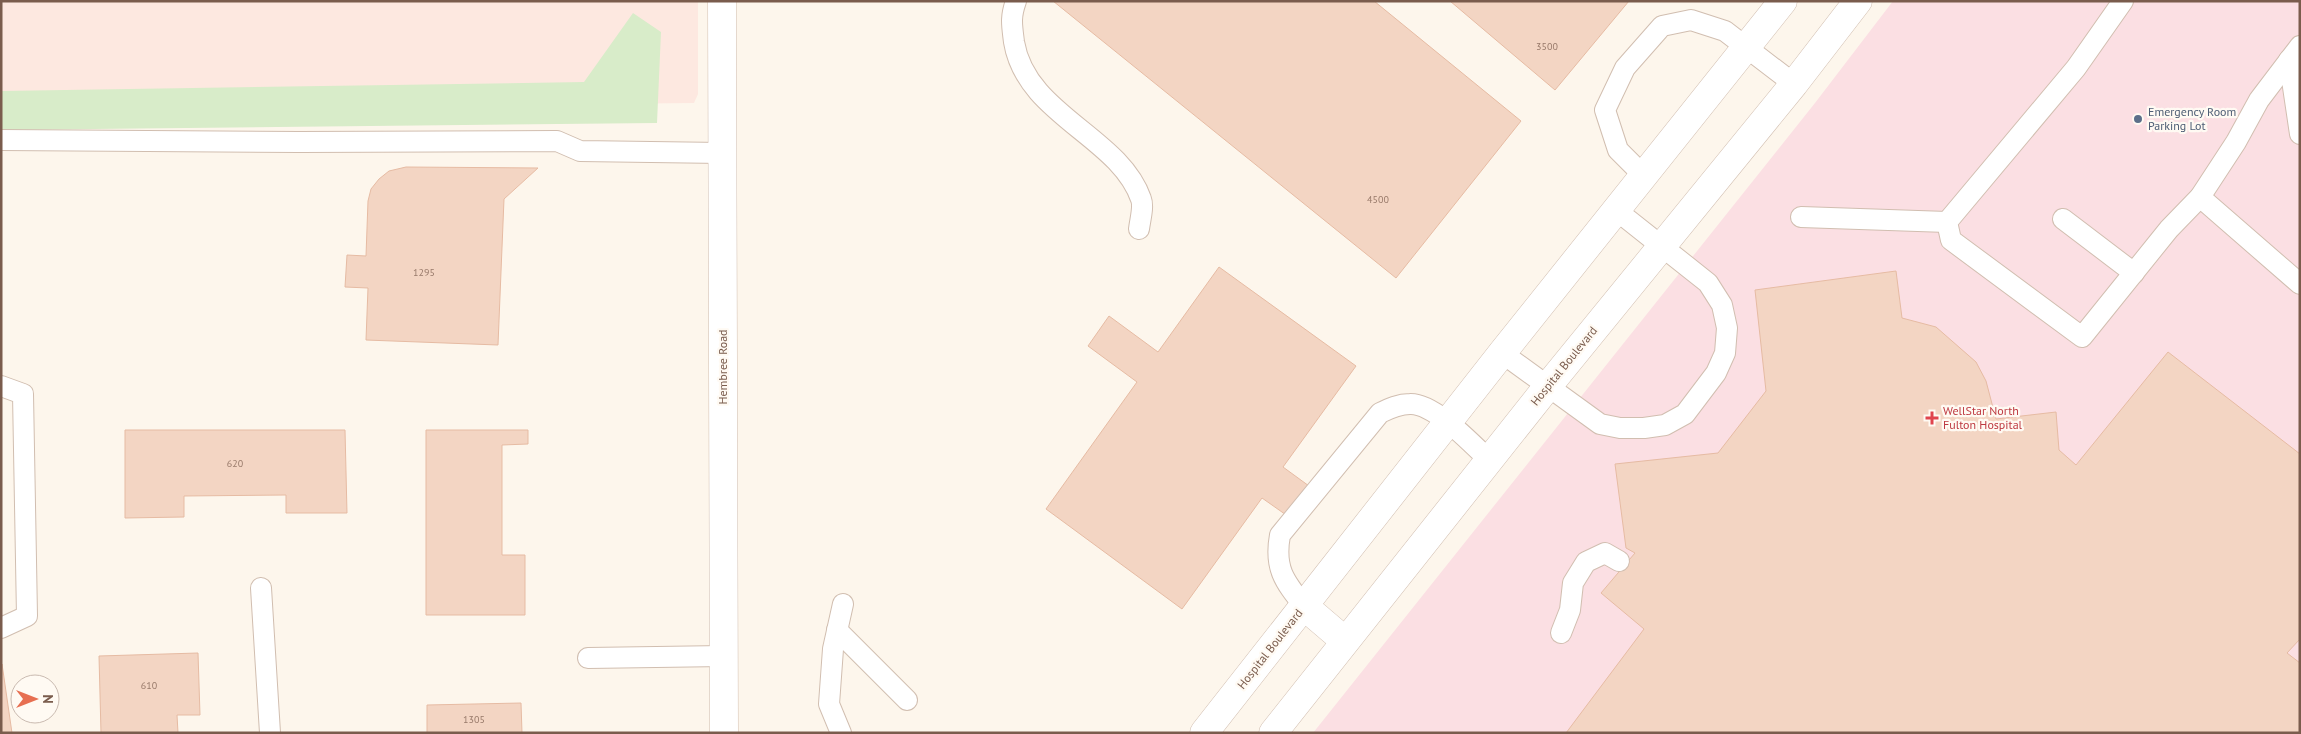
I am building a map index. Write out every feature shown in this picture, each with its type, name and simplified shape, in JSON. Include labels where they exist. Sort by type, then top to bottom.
[{"type":"street","name":"Hembree Road","points":[[722,1],[724,733]]},
{"type":"street","name":"Hospital Boulevard","points":[[1204,733],[1447,422],[1783,1]]},
{"type":"street","name":"Hospital Boulevard","points":[[1273,733],[1661,245],[1794,84],[1858,1]]},
{"type":"street","points":[[1304,606],[1345,641]]},
{"type":"lane","points":[[1016,1],[1010,16],[1017,56],[1035,90],[1123,167],[1142,200],[1139,229]]},
{"type":"lane","points":[[1947,222],[2076,68],[2123,1]]},
{"type":"lane","points":[[1644,176],[1618,150],[1605,110],[1625,68],[1662,26],[1691,20],[1725,31],[1794,84]]},
{"type":"lane","points":[[1947,222],[1951,240],[2082,337],[2169,229],[2200,197],[2236,142],[2259,100],[2294,53]]},
{"type":"lane","points":[[2294,53],[2300,134]]},
{"type":"lane","points":[[1,140],[557,141],[580,151],[722,152]]},
{"type":"lane","points":[[2200,197],[2300,284]]},
{"type":"lane","points":[[1502,353],[1600,424],[1620,428],[1644,428],[1665,424],[1685,414],[1716,373],[1725,353],[1726,328],[1722,305],[1708,283],[1616,210]]},
{"type":"lane","points":[[1800,217],[1947,222]]},
{"type":"lane","points":[[2063,219],[2134,273]]},
{"type":"lane","points":[[1,386],[23,394],[27,616],[1,628]]},
{"type":"lane","points":[[1304,606],[1283,579],[1278,556],[1280,535],[1380,413],[1396,406],[1412,403],[1424,406],[1447,422],[1489,460]]},
{"type":"lane","points":[[1561,633],[1570,610],[1573,583],[1586,562],[1605,553],[1619,562]]},
{"type":"lane","points":[[261,588],[270,733]]},
{"type":"lane","points":[[841,733],[829,704],[833,649],[843,604]]},
{"type":"lane","points":[[837,630],[907,700]]},
{"type":"lane","points":[[588,658],[724,656]]},
{"type":"shaded area","points":[[1,1],[698,1],[698,94],[694,103],[1,110]]},
{"type":"shaded area","name":"WellStar North Fulton Hospital","points":[[1893,1],[2300,1],[2300,733],[1313,733],[1815,103]]},
{"type":"green space","points":[[633,13],[661,32],[657,123],[1,130],[1,91],[584,82]]},
{"type":"building","points":[[1053,1],[1374,1],[1521,121],[1396,278]]},
{"type":"building","points":[[1450,1],[1629,1],[1555,90]]},
{"type":"building","points":[[406,167],[538,168],[504,199],[498,345],[366,340],[368,288],[345,287],[347,255],[366,256],[368,201],[371,189],[389,171]]},
{"type":"building","points":[[1219,267],[1356,366],[1283,467],[1320,494],[1299,524],[1262,498],[1182,609],[1046,509],[1137,382],[1088,346],[1109,316],[1158,352]]},
{"type":"building","points":[[1896,271],[1902,318],[1936,327],[1976,362],[1986,381],[1996,419],[2056,412],[2059,450],[2076,465],[2168,352],[2300,454],[2300,639],[2287,653],[2300,663],[2300,733],[1566,733],[1644,629],[1601,593],[1635,553],[1626,548],[1615,464],[1718,453],[1766,391],[1755,290]]},
{"type":"building","points":[[125,430],[345,430],[347,513],[286,513],[286,495],[184,496],[184,517],[125,518]]},
{"type":"building","points":[[426,430],[528,430],[528,444],[502,445],[502,555],[525,555],[525,615],[426,615]]},
{"type":"building","points":[[198,653],[200,715],[177,715],[178,733],[101,733],[99,656]]},
{"type":"building","points":[[2,664],[12,733],[1,733]]},
{"type":"building","points":[[521,703],[522,733],[427,733],[427,705]]},
{"type":"place","name":"Emergency Room Parking Lot","points":[[2138,119]]},
{"type":"place","name":"WellStar North Fulton Hospital","points":[[1932,418]]}]
